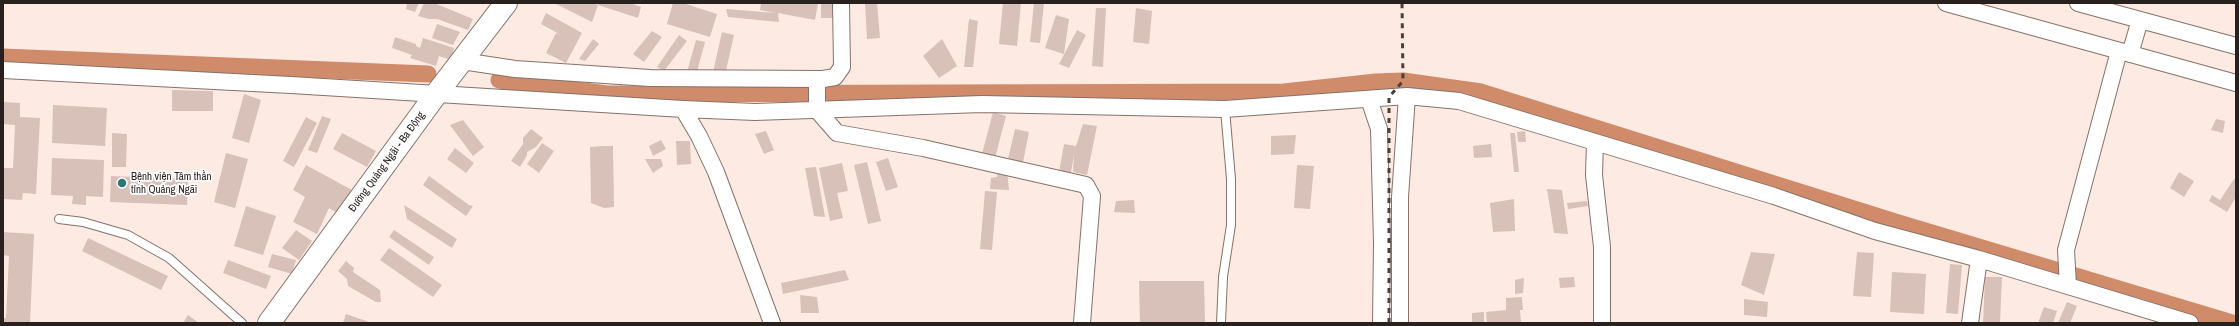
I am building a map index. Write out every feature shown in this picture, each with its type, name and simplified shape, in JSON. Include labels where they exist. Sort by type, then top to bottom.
[{"type":"main road","name":"Đường Quảng Ngãi - Ba Động","points":[[270,323],[437,93],[506,3]]},
{"type":"street","points":[[3,70],[437,93],[683,109],[755,112],[817,94],[842,67],[840,3]]},
{"type":"street","points":[[1946,3],[2236,83]]},
{"type":"street","points":[[2078,3],[2236,46]]},
{"type":"street","points":[[2068,286],[2066,250],[2125,52],[2140,20]]},
{"type":"street","points":[[462,61],[515,69],[650,78],[817,94],[982,104],[1225,109],[1407,96],[1459,101],[1774,196],[1875,231],[1980,259],[2190,323]]},
{"type":"street","points":[[817,94],[837,132],[923,148],[1086,185],[1092,196],[1082,323]]},
{"type":"street","points":[[1400,323],[1400,196],[1407,96]]},
{"type":"street","points":[[1369,99],[1379,129],[1382,243],[1381,323]]},
{"type":"street","points":[[683,109],[699,136],[716,172],[772,323]]},
{"type":"street","points":[[1594,142],[1594,175],[1602,247],[1602,323]]},
{"type":"street","points":[[1970,323],[1980,259]]},
{"type":"lane","points":[[1221,323],[1223,276],[1231,225],[1231,179],[1225,109]]},
{"type":"lane","points":[[59,219],[83,222],[128,235],[169,258],[242,323]]},
{"type":"building","points":[[407,3],[419,3],[415,12],[406,9]]},
{"type":"building","points":[[424,3],[434,3],[473,19],[468,30],[437,19],[429,19],[418,16]]},
{"type":"building","points":[[554,3],[593,3],[598,5],[592,22]]},
{"type":"building","points":[[599,3],[630,3],[641,7],[638,18],[598,5]]},
{"type":"building","points":[[673,3],[683,3],[717,14],[710,37],[667,24]]},
{"type":"building","points":[[761,3],[818,3],[815,20],[778,13],[779,22],[728,17],[726,9],[775,13],[760,10]]},
{"type":"building","points":[[821,3],[837,3],[838,18],[821,18]]},
{"type":"building","points":[[865,3],[877,3],[880,38],[867,39]]},
{"type":"building","points":[[1003,3],[1021,3],[1017,46],[999,44]]},
{"type":"building","points":[[1034,3],[1044,3],[1040,43],[1030,42]]},
{"type":"building","points":[[1096,8],[1106,8],[1103,67],[1092,66]]},
{"type":"building","points":[[1136,8],[1152,11],[1149,44],[1133,42]]},
{"type":"building","points":[[546,13],[582,33],[566,63],[546,53],[556,33],[561,35],[541,24]]},
{"type":"building","points":[[1056,15],[1069,19],[1064,54],[1045,48]]},
{"type":"building","points":[[969,19],[978,21],[973,67],[964,67]]},
{"type":"building","points":[[437,24],[460,32],[453,45],[432,38]]},
{"type":"building","points":[[1077,30],[1086,35],[1069,68],[1059,64]]},
{"type":"building","points":[[652,31],[662,37],[644,62],[633,54]]},
{"type":"building","points":[[722,32],[734,35],[725,75],[713,72]]},
{"type":"building","points":[[679,35],[687,41],[664,71],[657,67]]},
{"type":"building","points":[[395,37],[416,44],[416,46],[420,48],[423,38],[454,48],[451,60],[439,56],[436,66],[410,58],[412,55],[392,48]]},
{"type":"building","points":[[593,39],[599,44],[585,61],[579,59]]},
{"type":"building","points":[[942,39],[957,66],[939,78],[923,56]]},
{"type":"building","points":[[696,40],[705,42],[696,75],[687,72]]},
{"type":"building","points":[[172,90],[213,91],[213,111],[172,111]]},
{"type":"building","points":[[244,94],[261,100],[249,143],[232,138]]},
{"type":"building","points":[[3,102],[20,103],[20,117],[40,118],[36,194],[23,193],[22,200],[3,199],[3,168],[13,168],[15,125],[3,124]]},
{"type":"building","points":[[53,105],[107,108],[105,146],[52,143]]},
{"type":"building","points":[[993,112],[1006,116],[995,158],[982,154]]},
{"type":"building","points":[[322,116],[331,119],[317,153],[308,150]]},
{"type":"building","points":[[306,117],[317,123],[294,167],[283,161]]},
{"type":"building","points":[[2216,119],[2225,121],[2223,133],[2211,130]]},
{"type":"building","points":[[463,120],[484,147],[473,156],[450,125]]},
{"type":"building","points":[[1083,124],[1097,126],[1087,175],[1073,172],[1074,155],[1070,178],[1059,172],[1064,144],[1076,146]]},
{"type":"building","points":[[531,129],[543,138],[536,147],[527,152],[527,155],[520,167],[511,161],[523,144],[523,138]]},
{"type":"building","points":[[1015,129],[1029,132],[1023,162],[1008,159]]},
{"type":"building","points":[[766,131],[774,150],[764,154],[755,134]]},
{"type":"building","points":[[1525,131],[1526,142],[1518,142],[1517,132]]},
{"type":"building","points":[[112,133],[127,134],[126,167],[112,167]]},
{"type":"building","points":[[342,133],[376,151],[367,167],[333,149]]},
{"type":"building","points":[[1510,133],[1515,133],[1519,172],[1514,172]]},
{"type":"building","points":[[1296,135],[1294,154],[1271,155],[1271,136]]},
{"type":"building","points":[[661,140],[666,149],[653,156],[649,146]]},
{"type":"building","points":[[676,141],[690,141],[691,164],[677,165]]},
{"type":"building","points":[[542,143],[554,151],[539,173],[527,164]]},
{"type":"building","points":[[1491,144],[1492,157],[1474,158],[1473,146]]},
{"type":"building","points":[[613,146],[614,207],[604,208],[591,203],[590,147]]},
{"type":"building","points":[[455,148],[474,163],[466,173],[447,159]]},
{"type":"building","points":[[226,153],[248,159],[235,208],[214,202]]},
{"type":"building","points":[[52,158],[104,160],[103,197],[86,196],[86,205],[72,204],[73,196],[51,195]]},
{"type":"building","points":[[888,158],[898,187],[886,191],[876,162]]},
{"type":"building","points":[[645,159],[661,159],[663,166],[653,173]]},
{"type":"building","points":[[867,162],[881,221],[868,224],[854,165]]},
{"type":"building","points":[[842,163],[848,191],[837,193],[843,218],[830,221],[819,168]]},
{"type":"building","points":[[306,165],[352,190],[339,214],[329,208],[317,234],[293,222],[305,197],[293,190]]},
{"type":"building","points":[[1297,165],[1314,166],[1310,209],[1294,208]]},
{"type":"building","points":[[816,167],[825,217],[814,216],[805,168]]},
{"type":"building","points":[[998,168],[1007,170],[1009,190],[990,189],[991,178],[997,177]]},
{"type":"building","points":[[2179,172],[2194,181],[2184,197],[2170,188]]},
{"type":"building","points":[[111,176],[188,179],[187,205],[110,202]]},
{"type":"building","points":[[429,176],[469,205],[473,206],[466,216],[423,185]]},
{"type":"building","points":[[2234,179],[2236,180],[2236,197],[2227,212],[2209,201],[2212,195],[2220,200]]},
{"type":"building","points":[[1547,189],[1562,190],[1568,234],[1554,233]]},
{"type":"building","points":[[985,191],[997,192],[992,250],[980,249]]},
{"type":"building","points":[[1514,199],[1515,231],[1493,232],[1490,203]]},
{"type":"building","points":[[1134,200],[1135,213],[1114,212],[1116,201]]},
{"type":"building","points":[[1587,201],[1588,206],[1568,209],[1567,203]]},
{"type":"building","points":[[404,205],[457,239],[452,248],[407,219]]},
{"type":"building","points":[[246,206],[276,216],[263,255],[234,246]]},
{"type":"building","points":[[296,230],[312,241],[299,260],[282,248]]},
{"type":"building","points":[[394,230],[434,257],[429,265],[389,237]]},
{"type":"building","points":[[3,232],[34,234],[30,323],[3,323],[3,318],[6,318],[9,256],[3,255]]},
{"type":"building","points":[[88,238],[168,276],[161,290],[82,251]]},
{"type":"building","points":[[389,248],[442,285],[433,297],[380,260]]},
{"type":"building","points":[[1751,252],[1775,254],[1764,295],[1741,285]]},
{"type":"building","points":[[1857,252],[1874,253],[1871,297],[1853,296]]},
{"type":"building","points":[[272,254],[296,260],[292,274],[268,267]]},
{"type":"building","points":[[228,260],[271,276],[266,289],[223,273]]},
{"type":"building","points":[[346,261],[354,268],[353,272],[380,290],[381,302],[376,302],[348,286],[347,279],[338,271]]},
{"type":"building","points":[[1950,264],[1962,265],[1958,314],[1946,313]]},
{"type":"building","points":[[845,270],[849,280],[783,294],[781,283]]},
{"type":"building","points":[[1892,272],[1926,274],[1924,314],[1890,312]]},
{"type":"building","points":[[1574,277],[1575,287],[1560,288],[1559,278]]},
{"type":"building","points":[[1985,277],[2002,277],[2000,323],[1983,323]]},
{"type":"building","points":[[1524,278],[1523,293],[1515,294],[1515,280]]},
{"type":"building","points":[[1139,281],[1204,281],[1205,323],[1140,323]]},
{"type":"building","points":[[800,295],[817,297],[819,313],[801,313]]},
{"type":"building","points":[[1522,297],[1523,310],[1520,310],[1521,323],[1487,323],[1486,312],[1506,310],[1506,298]]},
{"type":"building","points":[[1744,299],[1768,302],[1767,317],[1744,315]]},
{"type":"building","points":[[2067,302],[2077,306],[2070,323],[2058,323]]},
{"type":"building","points":[[2044,307],[2057,311],[2053,323],[2038,323]]},
{"type":"building","points":[[1484,312],[1484,323],[1472,323],[1472,313]]},
{"type":"building","points":[[346,314],[372,323],[343,323]]},
{"type":"building","points":[[188,315],[199,323],[183,323]]},
{"type":"waterway","points":[[3,57],[428,74]]},
{"type":"waterway","points":[[499,80],[607,94],[1284,92],[1376,82],[1403,81],[1481,92],[1899,223],[2232,323]]},
{"type":"railway","points":[[1389,323],[1389,97],[1403,81],[1402,3]]},
{"type":"place","name":"Bệnh viện Tâm thần tỉnh Quảng Ngãi","points":[[122,183]]}]
